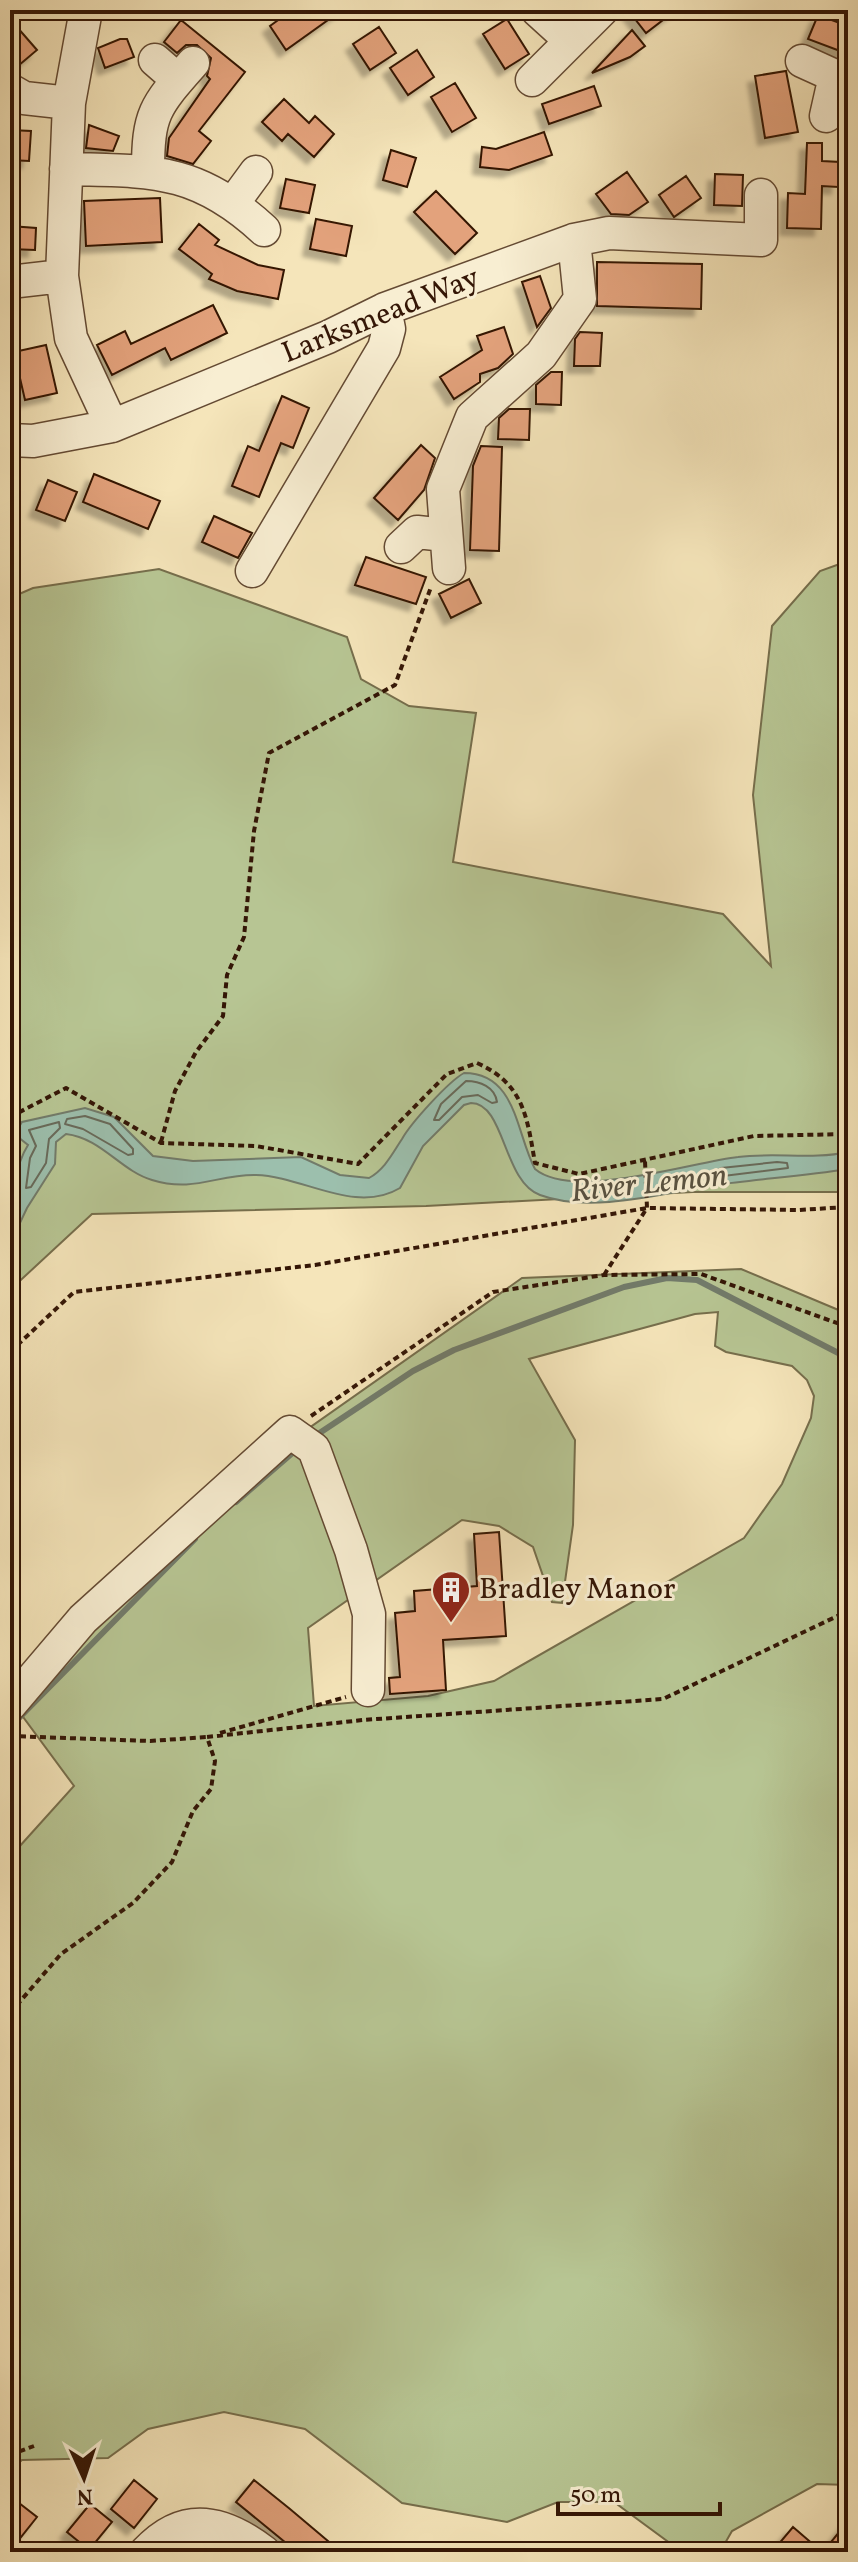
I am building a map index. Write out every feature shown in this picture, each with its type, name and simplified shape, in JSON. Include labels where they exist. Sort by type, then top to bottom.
[{"type":"street","points":[[86,10],[69,103],[62,276],[71,338],[112,426]]},
{"type":"street","points":[[537,10],[570,40]]},
{"type":"street","points":[[532,80],[602,10]]},
{"type":"street","points":[[802,61],[842,77],[826,116]]},
{"type":"street","points":[[148,171],[148,128],[175,68]]},
{"type":"street","points":[[10,90],[24,98],[69,103]]},
{"type":"street","points":[[66,169],[148,171],[194,181],[234,202],[264,230]]},
{"type":"street","points":[[234,202],[256,172]]},
{"type":"street","name":"Larksmead Way","points":[[10,440],[33,441],[112,426],[328,337],[385,309],[574,240],[609,233],[769,240],[761,195]]},
{"type":"street","points":[[447,555],[443,489],[472,417],[541,355],[580,299],[574,240]]},
{"type":"street","points":[[10,282],[62,276]]},
{"type":"street","points":[[252,571],[384,348],[389,329],[385,309]]},
{"type":"street","points":[[401,547],[417,532],[447,555]]},
{"type":"street","points":[[10,1705],[83,1619],[290,1432],[314,1449],[351,1550],[369,1614],[368,1690]]},
{"type":"street","points":[[146,2552],[158,2539],[179,2528],[200,2524],[230,2529],[264,2552]]},
{"type":"path","points":[[161,1143],[175,1091],[196,1052],[223,1016],[227,975],[244,937],[254,831],[269,753],[395,685],[435,577],[447,555]]},
{"type":"path","points":[[10,1117],[66,1088],[161,1143],[256,1146],[358,1164],[447,1074],[477,1063],[500,1074],[526,1112],[535,1163],[579,1174],[754,1136],[848,1134]]},
{"type":"path","points":[[604,1275],[647,1208],[645,1161]]},
{"type":"path","points":[[10,1352],[74,1292],[315,1265],[647,1208],[799,1210],[848,1207]]},
{"type":"path","points":[[290,1432],[493,1292],[604,1275],[701,1274],[848,1327]]},
{"type":"path","points":[[10,1736],[150,1741],[363,1720],[663,1699],[848,1611]]},
{"type":"path","points":[[207,1737],[368,1690]]},
{"type":"path","points":[[10,2013],[61,1954],[133,1903],[172,1862],[193,1811],[211,1789],[215,1761],[207,1737]]},
{"type":"path","points":[[10,2455],[34,2446]]},
{"type":"green space","points":[[848,561],[848,1192],[693,1192],[426,1206],[92,1214],[10,1290],[10,598],[33,588],[159,569],[347,637],[361,679],[409,706],[476,713],[453,862],[723,914],[771,966],[753,795],[772,626],[820,571]]},
{"type":"green space","points":[[741,1269],[848,1314],[848,2485],[817,2484],[732,2531],[720,2552],[682,2552],[614,2502],[558,2502],[507,2522],[402,2503],[305,2429],[224,2412],[148,2429],[108,2458],[22,2460],[10,2470],[10,1857],[74,1786],[18,1710],[245,1473],[522,1278]],"holes":[[[718,1312],[715,1346],[726,1352],[792,1366],[807,1380],[814,1396],[811,1418],[782,1484],[744,1538],[494,1681],[428,1696],[314,1706],[308,1628],[462,1520],[499,1526],[533,1547],[552,1602],[562,1603],[573,1525],[575,1440],[529,1359],[695,1314]]]},
{"type":"water","name":"River Lemon","points":[[464,1073],[495,1083],[505,1094],[535,1169],[553,1178],[604,1181],[738,1157],[848,1152],[848,1169],[715,1185],[628,1200],[582,1203],[560,1200],[540,1195],[528,1187],[518,1175],[491,1116],[482,1106],[471,1103],[464,1105],[423,1146],[400,1188],[365,1198],[256,1175],[181,1185],[152,1180],[130,1170],[90,1142],[66,1134],[56,1142],[55,1164],[27,1208],[10,1244],[15,1179],[28,1145],[18,1137],[17,1130],[22,1122],[85,1108],[114,1117],[153,1156],[193,1161],[301,1157],[340,1175],[369,1178],[384,1166],[430,1103]]},
{"type":"building","points":[[292,10],[342,10],[286,50],[270,26]]},
{"type":"building","points":[[628,10],[676,10],[646,33]]},
{"type":"building","points":[[818,15],[848,26],[848,54],[808,39]]},
{"type":"building","points":[[10,19],[37,50],[12,71],[10,71]]},
{"type":"building","points":[[507,19],[529,54],[505,69],[483,34]]},
{"type":"building","points":[[181,20],[245,72],[199,131],[211,141],[193,164],[167,156],[169,138],[210,79],[207,76],[211,58],[197,45],[186,45],[177,53],[164,42]]},
{"type":"building","points":[[379,27],[396,53],[370,70],[353,44]]},
{"type":"building","points":[[632,30],[645,46],[630,57],[592,73]]},
{"type":"building","points":[[127,39],[134,57],[105,68],[98,48]]},
{"type":"building","points":[[417,50],[434,77],[408,95],[390,68]]},
{"type":"building","points":[[786,71],[798,132],[765,138],[755,76]]},
{"type":"building","points":[[455,83],[476,118],[452,132],[431,97]]},
{"type":"building","points":[[594,86],[601,106],[549,124],[542,104]]},
{"type":"building","points":[[284,99],[309,123],[315,116],[334,134],[314,157],[288,134],[282,141],[262,122]]},
{"type":"building","points":[[89,125],[119,136],[113,151],[86,148]]},
{"type":"building","points":[[10,130],[31,131],[29,161],[10,160]]},
{"type":"building","points":[[544,132],[552,155],[509,170],[480,167],[482,147],[496,149]]},
{"type":"building","points":[[807,143],[822,143],[822,161],[840,162],[838,187],[822,186],[821,229],[787,228],[788,193],[805,194]]},
{"type":"building","points":[[391,150],[416,158],[407,187],[383,180]]},
{"type":"building","points":[[627,172],[648,202],[629,215],[611,214],[596,194]]},
{"type":"building","points":[[715,174],[743,175],[742,206],[714,205]]},
{"type":"building","points":[[686,176],[701,198],[674,217],[659,195]]},
{"type":"building","points":[[286,179],[315,185],[309,213],[280,208]]},
{"type":"building","points":[[436,191],[477,233],[455,254],[414,212]]},
{"type":"building","points":[[160,198],[162,242],[86,246],[84,201]]},
{"type":"building","points":[[316,219],[352,226],[346,256],[310,249]]},
{"type":"building","points":[[199,224],[219,240],[215,245],[258,265],[284,270],[278,299],[237,291],[209,279],[212,274],[179,249]]},
{"type":"building","points":[[10,226],[36,228],[35,250],[10,249]]},
{"type":"building","points":[[597,262],[702,264],[701,309],[597,306]]},
{"type":"building","points":[[540,276],[551,308],[537,327],[522,282]]},
{"type":"building","points":[[213,305],[227,333],[171,360],[165,348],[112,375],[97,345],[125,331],[131,344]]},
{"type":"building","points":[[504,327],[513,354],[498,368],[480,374],[480,382],[454,399],[440,377],[482,350],[477,336]]},
{"type":"building","points":[[580,332],[602,333],[600,366],[574,366],[575,339]]},
{"type":"building","points":[[46,345],[57,393],[25,400],[14,352]]},
{"type":"building","points":[[551,372],[562,372],[561,405],[536,404],[536,385]]},
{"type":"building","points":[[282,396],[309,408],[293,448],[281,443],[259,497],[232,486],[248,446],[259,451]]},
{"type":"building","points":[[509,409],[530,409],[529,440],[498,439],[499,418]]},
{"type":"building","points":[[421,445],[435,458],[424,490],[398,520],[374,498]]},
{"type":"building","points":[[481,446],[502,447],[499,551],[470,550],[473,466]]},
{"type":"building","points":[[94,474],[160,501],[148,529],[83,502]]},
{"type":"building","points":[[48,480],[77,492],[65,521],[36,510]]},
{"type":"building","points":[[214,516],[252,533],[238,558],[202,542]]},
{"type":"building","points":[[366,557],[426,577],[416,604],[355,585]]},
{"type":"building","points":[[469,579],[481,603],[451,618],[439,594]]},
{"type":"building","name":"Bradley Manor","points":[[499,1532],[506,1636],[443,1640],[446,1690],[390,1694],[389,1678],[400,1677],[395,1613],[415,1611],[414,1591],[477,1586],[474,1534]]},
{"type":"building","points":[[134,2480],[157,2499],[134,2528],[111,2509]]},
{"type":"building","points":[[254,2480],[341,2552],[297,2552],[236,2502]]},
{"type":"building","points":[[10,2496],[37,2517],[10,2551]]},
{"type":"building","points":[[90,2504],[112,2522],[89,2550],[67,2532]]},
{"type":"building","points":[[848,2521],[848,2552],[823,2552]]},
{"type":"building","points":[[793,2527],[822,2552],[772,2552]]},
{"type":"waterway","points":[[312,1438],[413,1371],[454,1350],[624,1287],[667,1278],[697,1280],[848,1358]]},
{"type":"waterway","points":[[236,1502],[297,1449]]},
{"type":"waterway","points":[[10,1735],[18,1719],[195,1539]]},
{"type":"place","name":"Bradley Manor","points":[[451,1624]]}]
